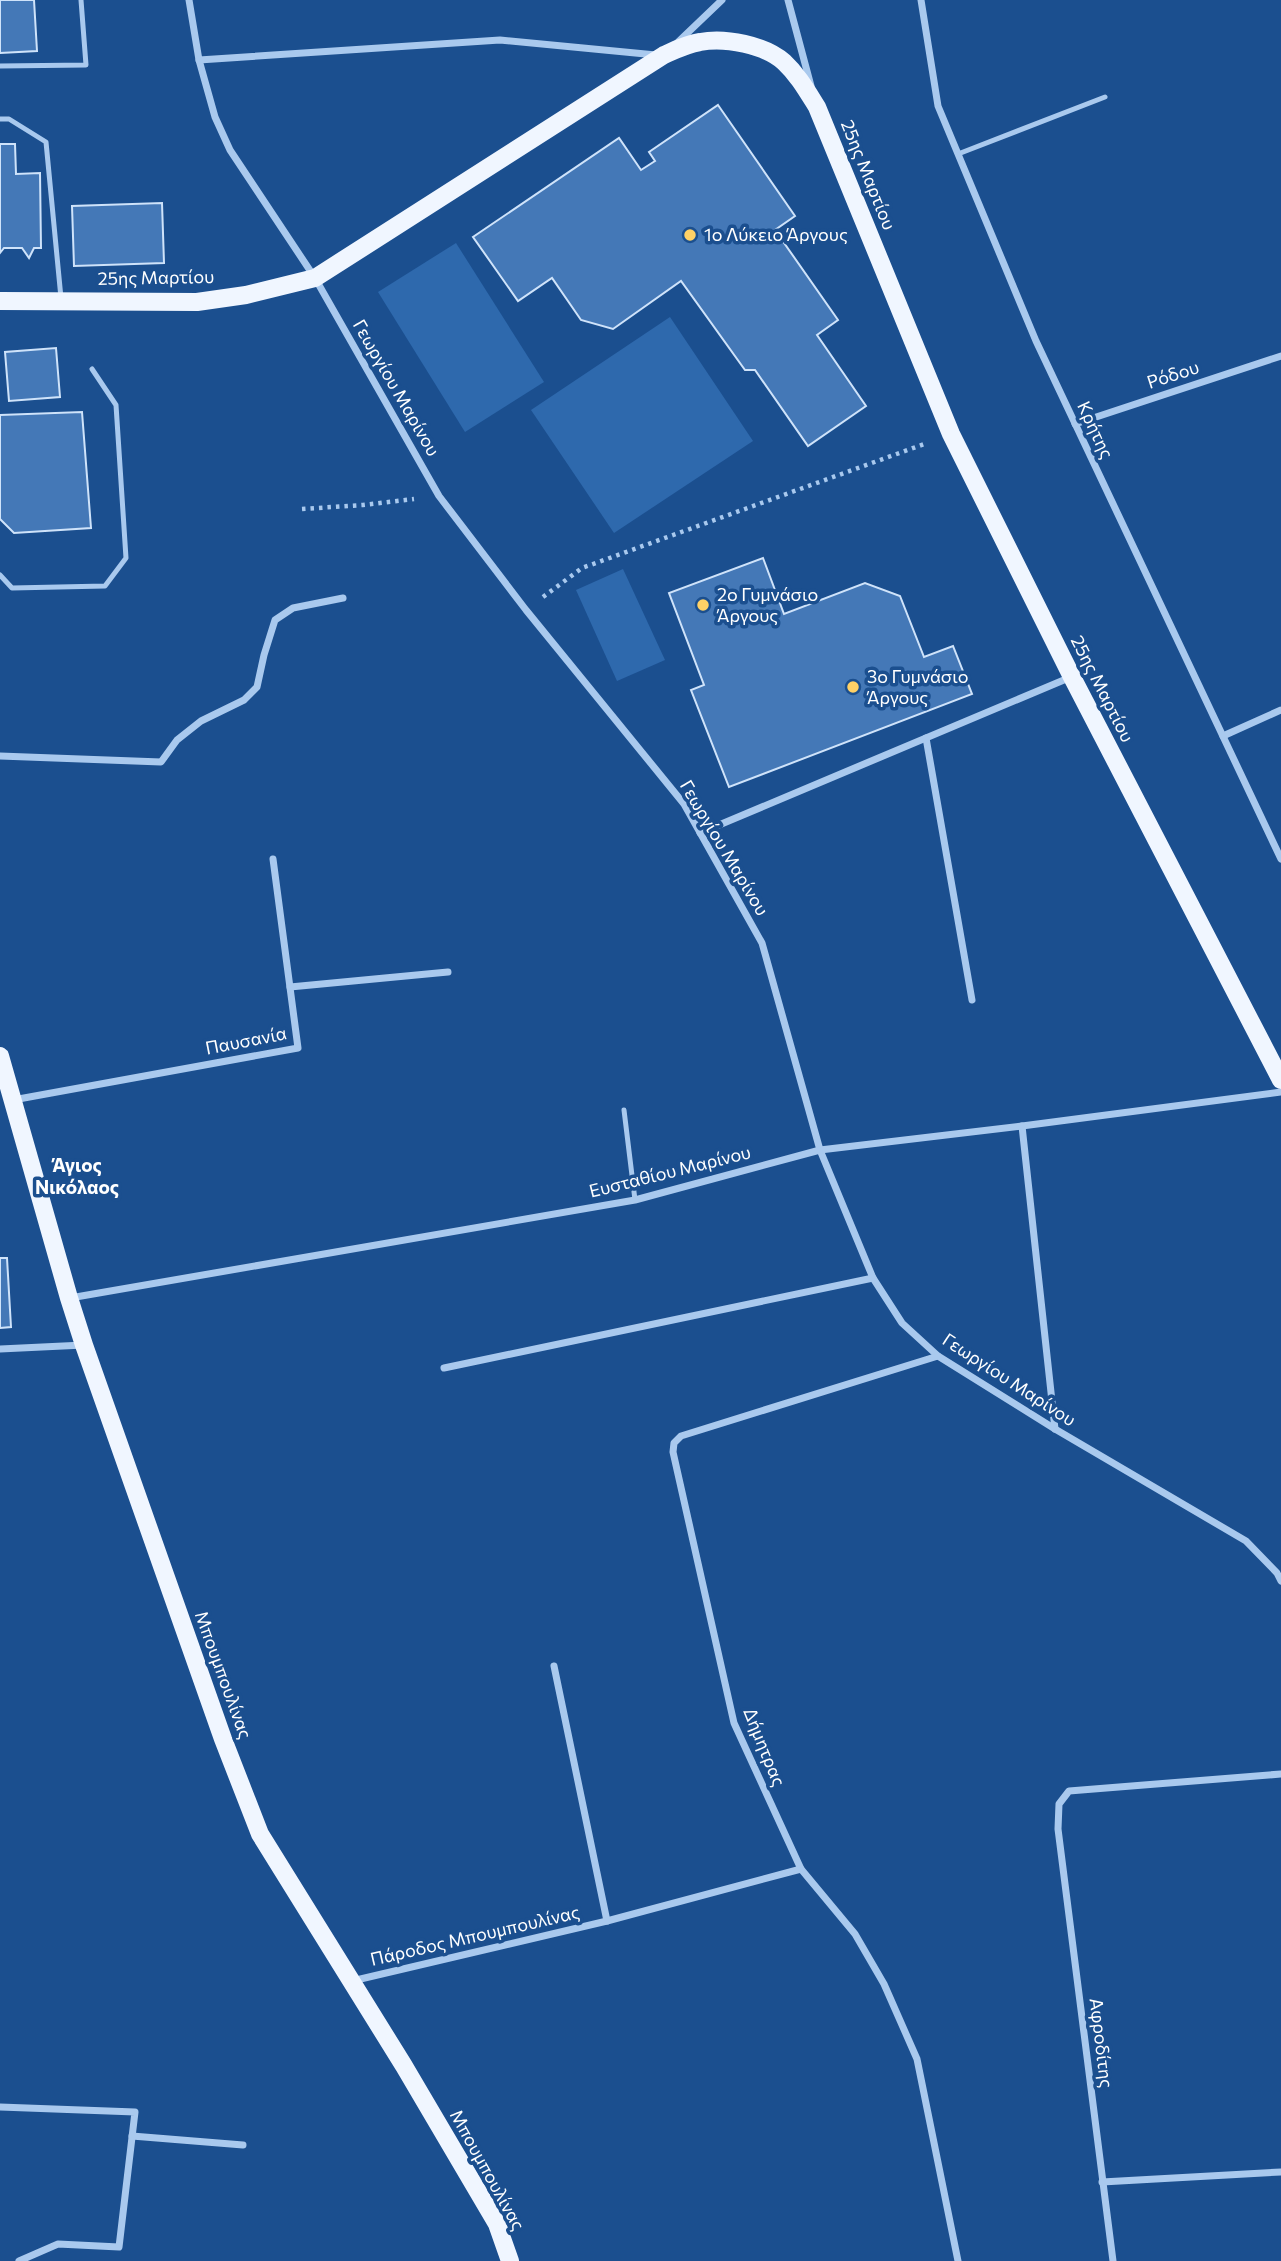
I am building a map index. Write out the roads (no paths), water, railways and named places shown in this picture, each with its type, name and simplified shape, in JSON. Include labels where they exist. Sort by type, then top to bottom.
[{"type":"main road","name":"25ης Μαρτίου","points":[[0,301],[197,302],[246,295],[315,278],[664,55],[679,48],[710,41],[769,52],[795,75],[817,107],[951,434],[1072,677],[1281,1080]]},
{"type":"main road","name":"Μπουμπουλίνας","points":[[0,1056],[84,1345],[223,1740],[260,1834],[497,2224],[510,2261]]},
{"type":"street","name":"Γεωργίου Μαρίνου","points":[[189,0],[199,60],[215,117],[230,150],[315,278],[439,496],[526,610],[684,804],[762,943],[820,1150],[873,1278],[902,1323],[938,1356],[1055,1430],[1246,1541],[1277,1573],[1281,1581]]},
{"type":"street","points":[[199,60],[500,40],[664,55],[722,0]]},
{"type":"street","points":[[788,0],[817,107]]},
{"type":"street","name":"Κρήτης","points":[[921,0],[939,106],[1036,341],[1281,859]]},
{"type":"street","name":"Ρόδου","points":[[1075,424],[1281,355]]},
{"type":"street","points":[[0,756],[161,762],[177,740],[201,721],[244,700],[257,687],[275,620],[293,608],[343,598]]},
{"type":"street","points":[[701,833],[1072,677]]},
{"type":"street","points":[[1223,736],[1281,710]]},
{"type":"street","points":[[926,738],[972,1000]]},
{"type":"street","name":"Παυσανία","points":[[13,1100],[299,1048],[273,859]]},
{"type":"street","points":[[290,987],[448,972]]},
{"type":"street","name":"Ευσταθίου Μαρίνου","points":[[69,1298],[635,1200],[820,1150],[1281,1092]]},
{"type":"street","points":[[1022,1126],[1055,1430]]},
{"type":"street","points":[[444,1368],[873,1278]]},
{"type":"street","points":[[0,1349],[84,1345]]},
{"type":"street","name":"Δήμητρας","points":[[938,1356],[681,1436],[674,1443],[673,1452],[734,1723],[801,1869],[855,1934],[884,1984],[917,2059],[958,2261]]},
{"type":"street","name":"Πάροδος Μπουμπουλίνας","points":[[554,1666],[607,1921]]},
{"type":"street","name":"Αφροδίτης","points":[[1114,2261],[1058,1829],[1059,1804],[1069,1791],[1281,1774]]},
{"type":"street","name":"Πάροδος Μπουμπουλίνας","points":[[351,1981],[607,1921],[801,1869]]},
{"type":"street","points":[[0,2107],[135,2112],[119,2248],[58,2244],[19,2261]]},
{"type":"street","points":[[132,2136],[243,2145]]},
{"type":"street","points":[[1102,2182],[1281,2172]]},
{"type":"lane","points":[[0,66],[86,65],[81,0]]},
{"type":"lane","points":[[958,154],[1105,97]]},
{"type":"lane","points":[[0,119],[9,119],[46,142],[61,301]]},
{"type":"lane","points":[[0,575],[12,588],[105,586],[126,558],[116,405],[92,369]]},
{"type":"lane","points":[[624,1110],[635,1200]]},
{"type":"place","name":"1ο Λύκειο Άργους","points":[[690,235]]},
{"type":"place","name":"2ο Γυμνάσιο Άργους","points":[[703,605]]},
{"type":"place","name":"3ο Γυμνάσιο Άργους","points":[[853,687]]},
{"type":"district","name":"Άγιος Νικόλαος","points":[[77,1176]]}]
